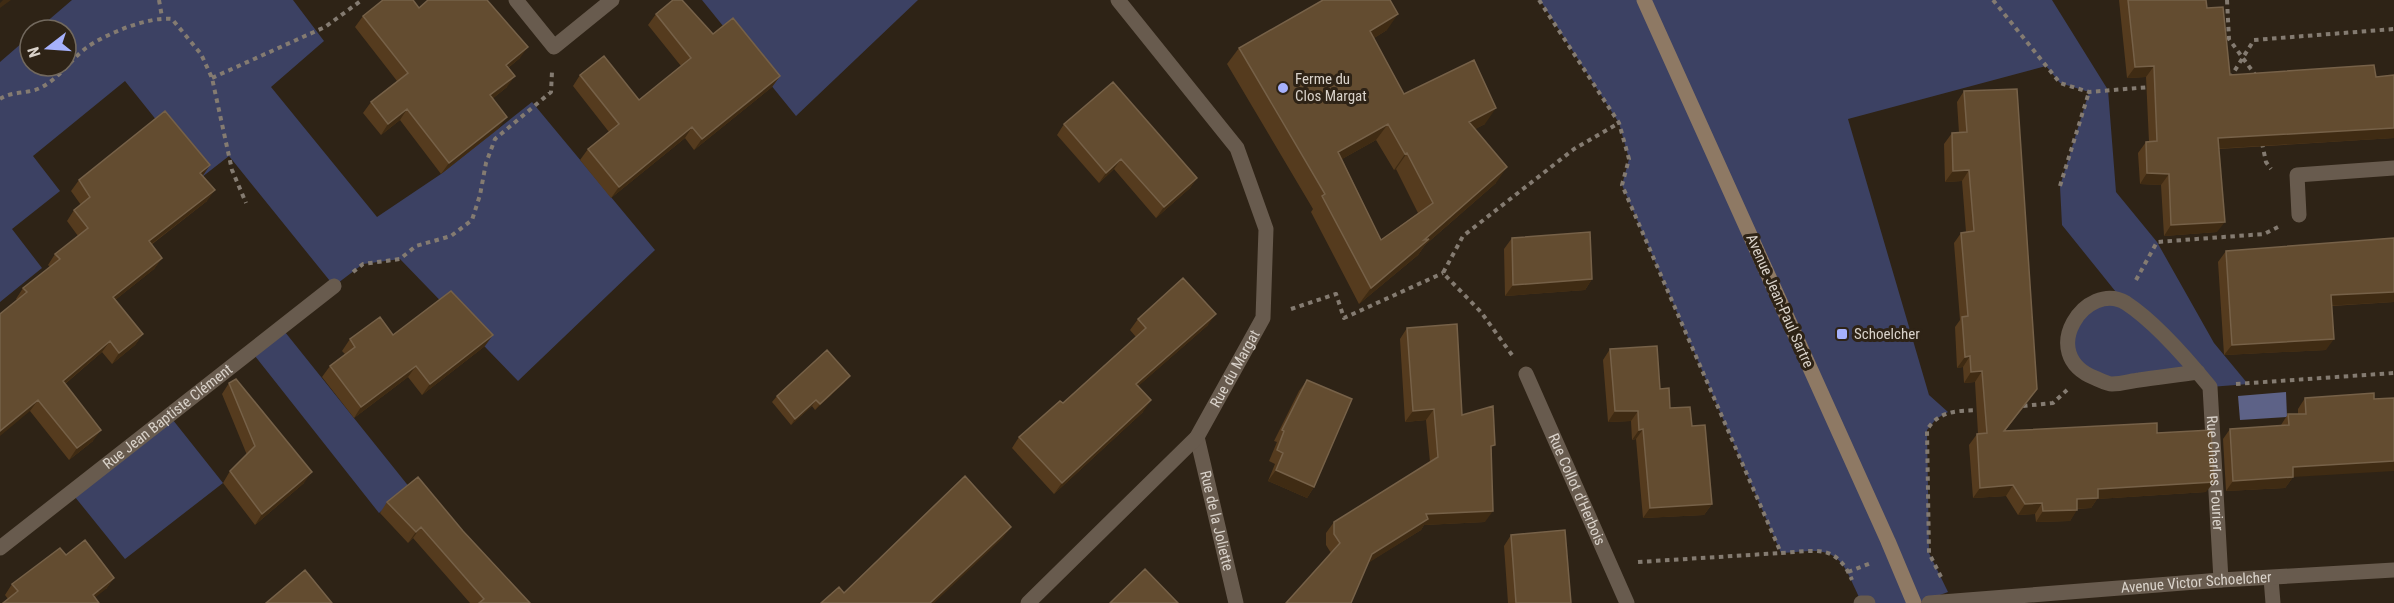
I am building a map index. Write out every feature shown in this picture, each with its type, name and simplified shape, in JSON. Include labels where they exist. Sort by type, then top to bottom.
[{"type":"main road","name":"Avenue Jean-Paul Sartre","points":[[1644,0],[1884,530],[1914,603]]},
{"type":"street","points":[[516,0],[554,47],[612,0]]},
{"type":"street","name":"Rue du Margat","points":[[1028,603],[1197,437],[1263,318],[1266,229],[1237,148],[1118,0]]},
{"type":"street","points":[[2299,214],[2297,175],[2394,168]]},
{"type":"street","name":"Rue Jean Baptiste Clément","points":[[0,548],[334,286]]},
{"type":"street","points":[[2198,372],[2111,384],[2086,375],[2070,360],[2067,337],[2076,318],[2086,307],[2104,299],[2124,302],[2162,334],[2198,372],[2210,387]]},
{"type":"street","name":"Rue Collot d'Herbois","points":[[1526,374],[1627,603]]},
{"type":"street","name":"Rue Charles Fourier","points":[[2210,387],[2221,580]]},
{"type":"street","name":"Rue de la Joliette","points":[[1197,437],[1236,603]]},
{"type":"street","name":"Avenue Victor Schoelcher","points":[[1929,603],[2221,580],[2394,570]]},
{"type":"street","points":[[2271,578],[2273,603]]},
{"type":"street","points":[[1861,603],[1868,603]]},
{"type":"path","points":[[159,0],[162,18]]},
{"type":"path","points":[[212,78],[325,27],[362,0]]},
{"type":"path","points":[[1539,0],[1619,123],[1629,159],[1622,185],[1781,554]]},
{"type":"path","points":[[1993,0],[2060,83],[2089,92],[2152,87]]},
{"type":"path","points":[[2227,0],[2229,39],[2258,79]]},
{"type":"path","points":[[0,99],[39,88],[54,79],[85,49],[112,33],[162,18],[172,19],[201,54],[212,78],[232,170],[246,202]]},
{"type":"path","points":[[2229,80],[2254,40],[2394,29]]},
{"type":"path","points":[[334,286],[363,264],[400,259],[416,246],[451,236],[472,220],[480,195],[486,163],[495,139],[551,92],[554,47]]},
{"type":"path","points":[[2060,186],[2089,92]]},
{"type":"path","points":[[1263,318],[1336,294],[1344,318],[1443,273],[1462,236],[1574,149],[1619,123]]},
{"type":"path","points":[[2262,138],[2266,162],[2273,171],[2283,176],[2297,175]]},
{"type":"path","points":[[2124,302],[2157,242],[2264,234],[2299,214]]},
{"type":"path","points":[[1443,273],[1481,312],[1526,374]]},
{"type":"path","points":[[2210,387],[2394,373]]},
{"type":"path","points":[[2018,406],[2053,403],[2086,375]]},
{"type":"path","points":[[1950,601],[1929,553],[1928,430],[1941,414],[1983,409]]},
{"type":"path","points":[[1608,564],[1821,551],[1831,553],[1844,564],[1861,603]]},
{"type":"shaded area","points":[[72,0],[293,0],[324,41],[271,87],[377,217],[441,174],[532,102],[655,250],[518,381],[400,259],[363,264],[334,286],[229,156],[202,177],[125,81],[33,156],[60,191],[12,229],[42,268],[0,302],[0,62],[18,46],[18,78],[78,78],[78,18],[51,18]]},
{"type":"shaded area","points":[[702,0],[918,0],[796,116]]},
{"type":"shaded area","points":[[1540,0],[2052,0],[2108,90],[2116,192],[2157,242],[2214,343],[2248,384],[2210,387],[2198,372],[2111,384],[2086,375],[2067,337],[2086,307],[2124,302],[2062,225],[2060,186],[2089,92],[2060,83],[2046,66],[1848,119],[1929,395],[1948,412],[1936,419],[1927,430],[1929,553],[1948,592],[1918,603],[1860,603],[1846,569],[1832,555],[1815,551],[1781,553],[1622,185],[1629,159],[1619,123]]},
{"type":"shaded area","points":[[281,327],[410,488],[379,513],[251,351]]},
{"type":"shaded area","points":[[2286,392],[2287,417],[2240,420],[2238,396]]},
{"type":"shaded area","points":[[169,415],[223,483],[125,559],[71,492]]},
{"type":"building","points":[[383,0],[413,0],[419,8],[428,0],[487,0],[528,47],[506,65],[515,76],[490,95],[507,117],[449,163],[407,109],[388,124],[371,102],[408,73],[363,16]]},
{"type":"building","points":[[673,0],[682,0],[713,34],[733,18],[780,76],[702,139],[692,127],[619,187],[588,149],[619,124],[580,75],[604,56],[639,100],[691,58],[656,14]]},
{"type":"building","points":[[1323,0],[1390,0],[1398,14],[1370,31],[1404,94],[1474,60],[1496,108],[1469,122],[1507,167],[1424,240],[1429,239],[1371,288],[1322,196],[1325,194],[1239,48]],"holes":[[[1388,124],[1405,154],[1407,153],[1433,203],[1381,240],[1338,152]]]},
{"type":"building","points":[[2128,0],[2206,0],[2207,8],[2223,7],[2230,75],[2374,65],[2376,77],[2394,75],[2394,128],[2218,138],[2225,222],[2171,225],[2169,174],[2147,173],[2146,142],[2157,141],[2154,66],[2135,67]]},
{"type":"building","points":[[1113,82],[1197,178],[1164,207],[1121,159],[1106,173],[1064,124]]},
{"type":"building","points":[[2017,89],[2037,389],[2004,431],[2157,423],[2157,433],[2211,430],[2214,482],[2098,489],[2098,498],[2077,499],[2077,510],[2043,511],[2042,503],[2025,504],[2013,485],[1980,488],[1977,434],[1987,433],[1982,371],[1971,372],[1970,356],[1965,357],[1962,317],[1968,316],[1961,233],[1974,231],[1969,170],[1953,171],[1952,133],[1967,132],[1964,91]]},
{"type":"building","points":[[165,111],[210,165],[200,173],[215,190],[149,241],[162,258],[113,297],[143,334],[119,353],[110,341],[63,381],[101,430],[77,448],[38,400],[0,431],[0,314],[27,292],[23,288],[60,259],[55,254],[88,228],[74,210],[90,197],[79,180]]},
{"type":"building","points":[[1590,232],[1592,279],[1513,285],[1512,238]]},
{"type":"building","points":[[2394,238],[2394,292],[2331,295],[2334,339],[2232,345],[2226,251]]},
{"type":"building","points":[[1183,278],[1216,314],[1136,384],[1151,400],[1062,483],[1019,437],[1060,401],[1063,403],[1146,328],[1138,319]]},
{"type":"building","points":[[451,291],[493,335],[430,384],[416,366],[361,407],[330,366],[355,347],[350,339],[380,317],[393,335]]},
{"type":"building","points":[[1457,324],[1462,415],[1493,406],[1495,445],[1491,446],[1493,511],[1426,514],[1428,519],[1372,554],[1351,603],[1286,603],[1340,543],[1334,534],[1334,522],[1438,457],[1434,409],[1413,411],[1407,328]]},
{"type":"building","points":[[1657,346],[1660,389],[1669,388],[1670,408],[1690,407],[1692,426],[1705,425],[1712,504],[1650,508],[1643,429],[1639,430],[1638,411],[1615,411],[1610,349]]},
{"type":"building","points":[[827,350],[850,376],[820,404],[816,400],[795,419],[777,396]]},
{"type":"building","points":[[236,379],[312,472],[262,514],[230,471],[255,446],[229,383]]},
{"type":"building","points":[[1307,380],[1352,399],[1314,487],[1276,470],[1283,453],[1277,450],[1284,431],[1282,430]]},
{"type":"building","points":[[2374,393],[2374,399],[2394,398],[2394,461],[2293,467],[2293,477],[2233,481],[2230,429],[2289,425],[2288,414],[2306,414],[2305,398]]},
{"type":"building","points":[[965,476],[1011,527],[930,603],[821,603],[839,587],[844,593]]},
{"type":"building","points":[[418,477],[463,531],[530,603],[479,603],[484,599],[421,527],[416,532],[387,502]]},
{"type":"building","points":[[1565,530],[1571,603],[1516,603],[1511,535]]},
{"type":"building","points":[[85,540],[114,578],[93,595],[99,603],[3,603],[18,591],[12,584],[60,548],[66,555]]},
{"type":"building","points":[[1145,569],[1178,603],[1110,603]]},
{"type":"building","points":[[305,570],[332,603],[266,603]]},
{"type":"place","name":"Ferme du Clos Margat","points":[[1283,88]]},
{"type":"place","name":"Schoelcher","points":[[1842,334]]}]
